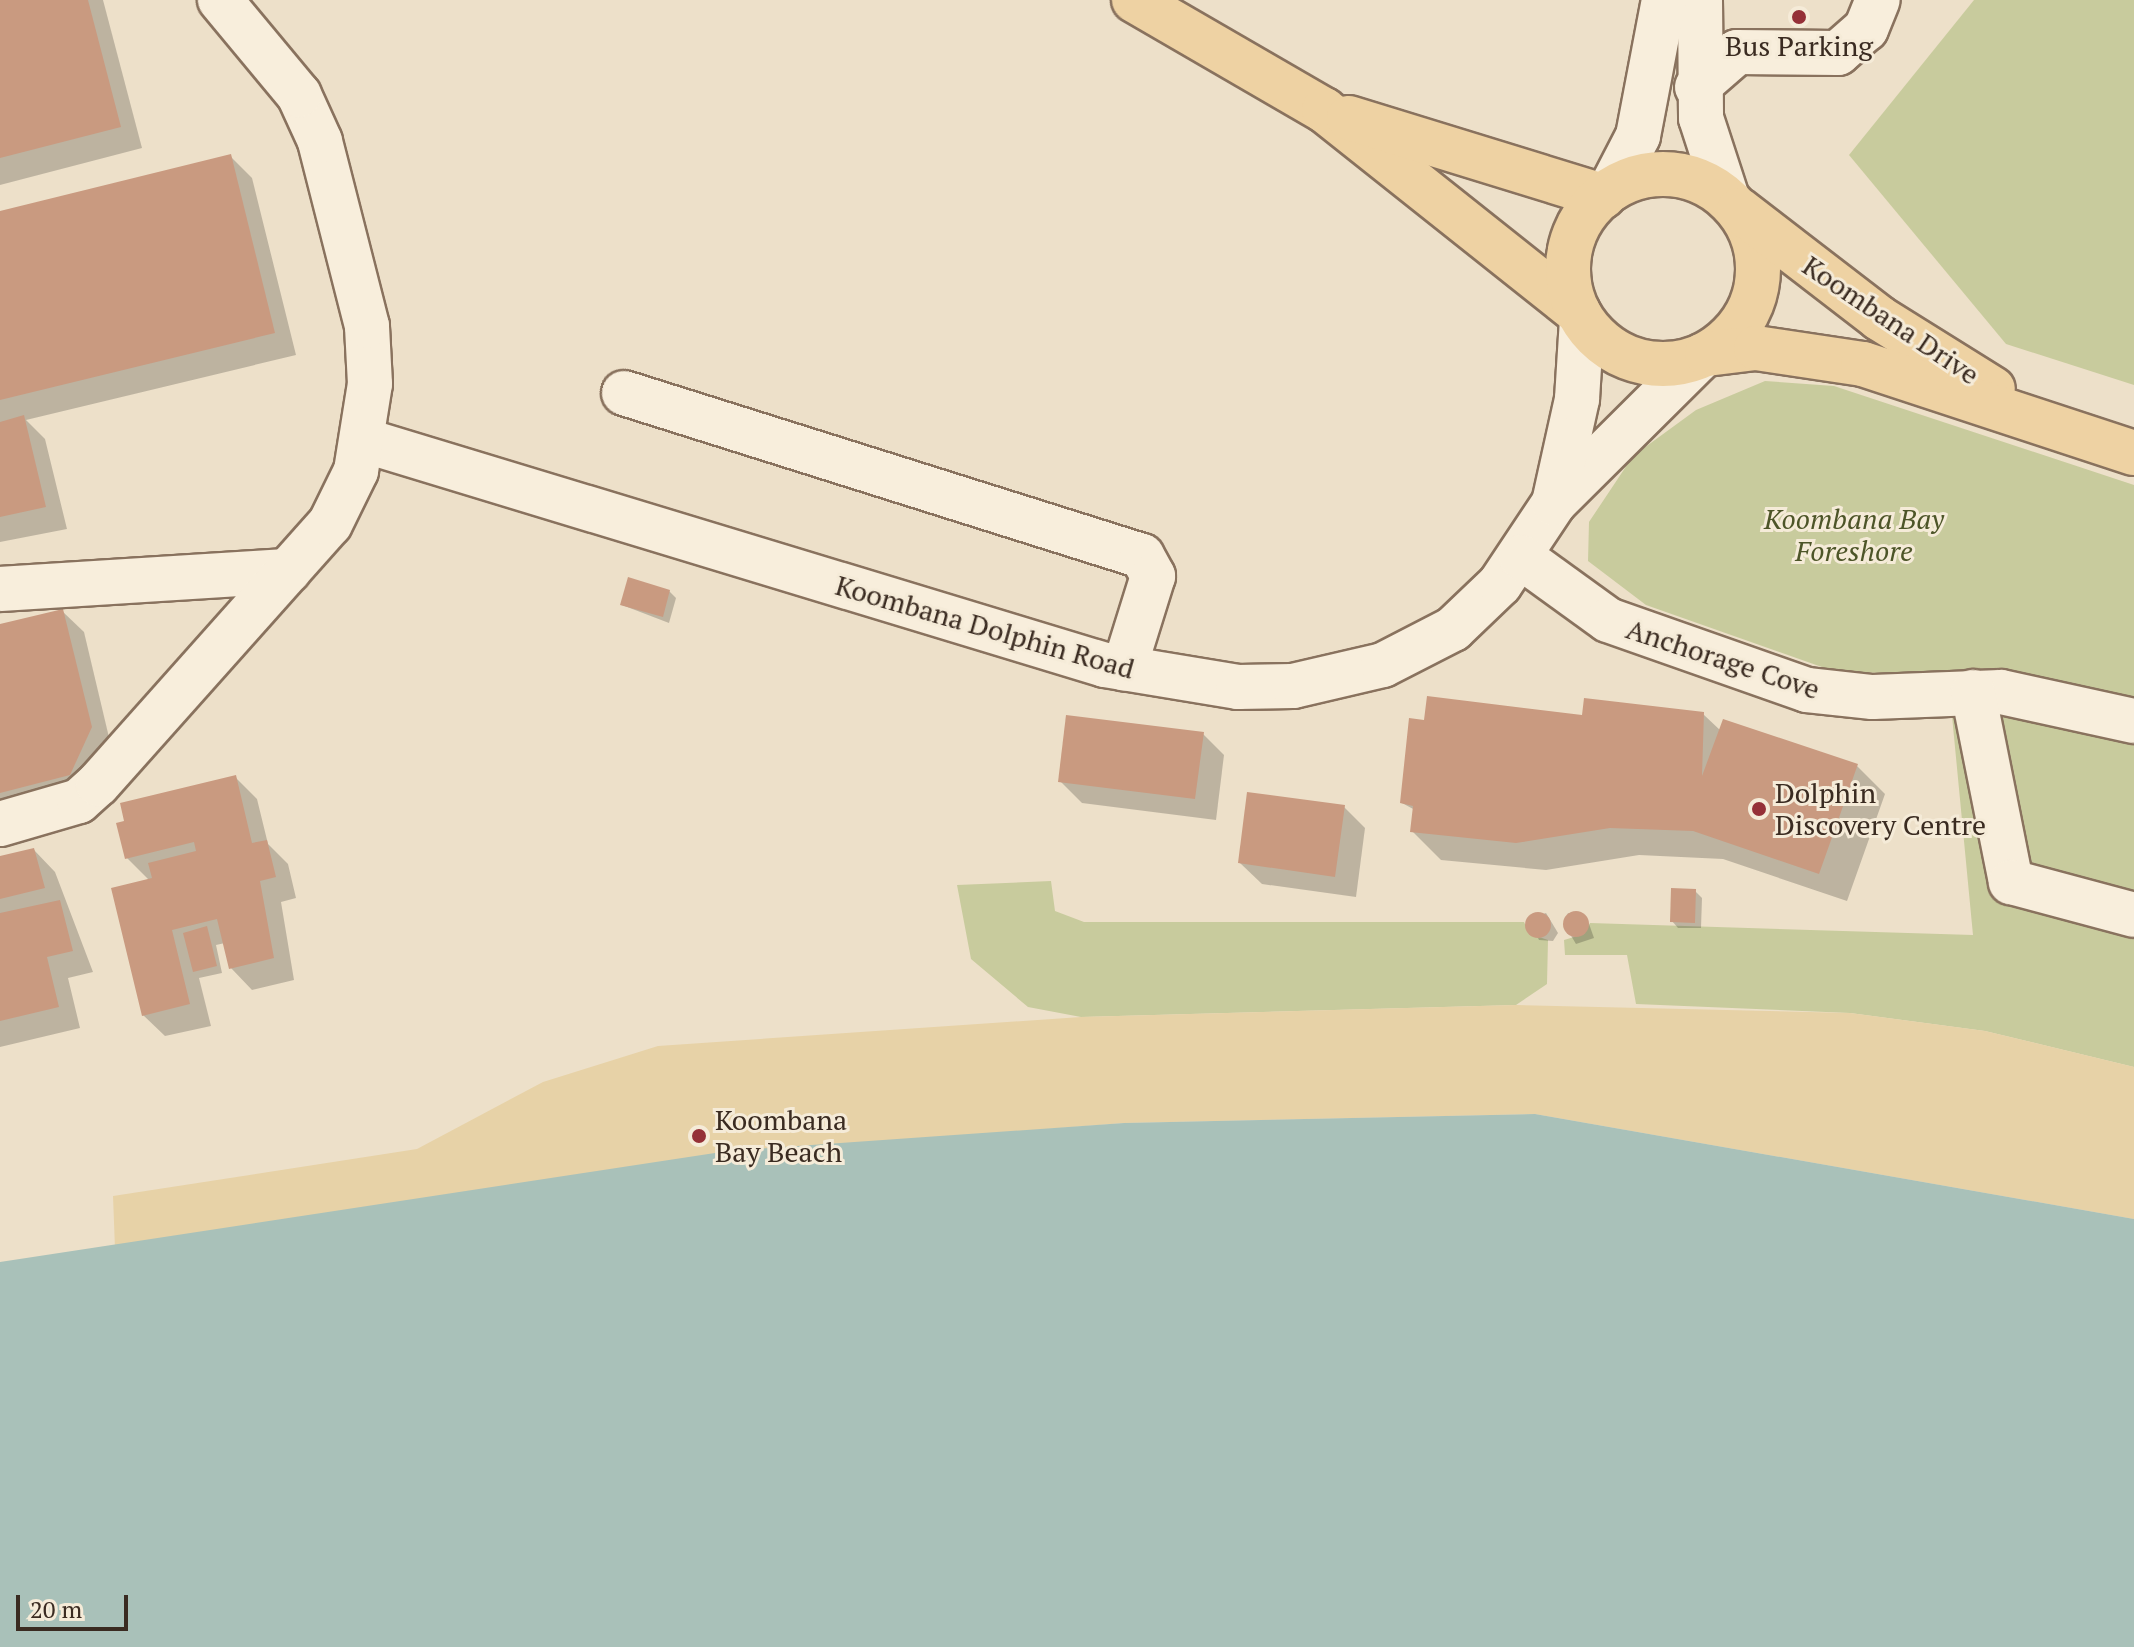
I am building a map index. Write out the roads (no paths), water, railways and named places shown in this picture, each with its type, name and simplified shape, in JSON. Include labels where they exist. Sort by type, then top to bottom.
[{"type":"main road","points":[[1134,0],[1324,110],[1580,316],[1622,356],[1662,364],[1705,355],[1730,337],[1757,287],[1750,231],[1730,202],[1706,184],[1657,174],[1606,193],[1573,237],[1567,262],[1580,316]]},
{"type":"main road","points":[[1324,110],[1606,193]]},
{"type":"main road","name":"Koombana Drive","points":[[1730,202],[1879,318],[2053,427]]},
{"type":"main road","name":"Koombana Drive","points":[[1705,355],[1756,348],[1863,364],[2134,453]]},
{"type":"street","points":[[0,824],[79,801],[98,784],[288,571],[343,503],[363,440],[367,326],[320,141],[291,83],[220,0]]},
{"type":"street","points":[[1606,193],[1638,136],[1664,0]]},
{"type":"street","points":[[1700,0],[1697,87],[1730,202]]},
{"type":"street","points":[[1697,87],[1737,52],[1838,53],[1866,29],[1878,0]]},
{"type":"street","name":"Koombana Dolphin Road","points":[[1554,503],[1577,399],[1580,316]]},
{"type":"street","name":"Koombana Dolphin Road","points":[[363,440],[1124,669],[1238,687],[1344,677],[1418,651],[1453,629],[1521,557],[1554,503],[1705,355]]},
{"type":"street","points":[[624,393],[1142,556],[1151,589],[1124,669]]},
{"type":"street","name":"Anchorage Cove","points":[[1521,557],[1608,620],[1767,679],[1843,697],[1973,692],[2031,696],[2134,721]]},
{"type":"street","points":[[0,589],[288,571]]},
{"type":"street","points":[[1973,692],[2011,882],[2134,915]]},
{"type":"water","points":[[1535,1114],[2134,1219],[2134,1647],[0,1647],[0,1262],[728,1151],[1124,1123]]},
{"type":"place","name":"Bus Parking","points":[[1799,17]]},
{"type":"place","name":"Dolphin Discovery Centre","points":[[1759,809]]},
{"type":"place","name":"Koombana Bay Beach","points":[[699,1136]]},
{"type":"park label","name":"Koombana Bay Foreshore","points":[[1854,535]]}]
